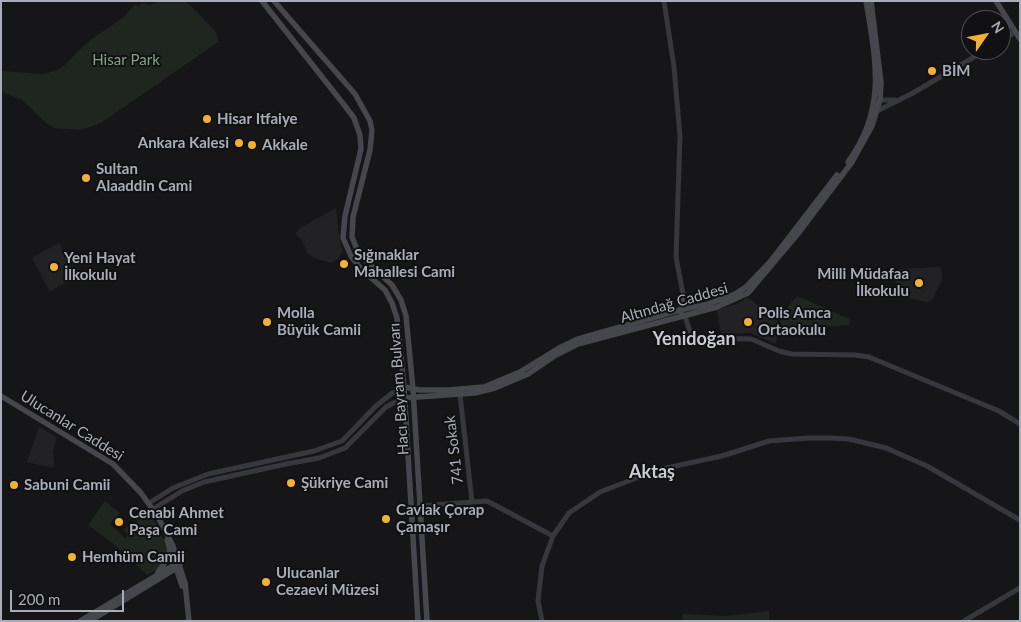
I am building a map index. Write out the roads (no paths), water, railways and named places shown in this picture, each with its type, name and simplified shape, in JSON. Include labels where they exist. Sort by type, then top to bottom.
[{"type":"main road","name":"Hacı Bayram Bulvarı","points":[[262,1],[354,118],[360,135],[361,149],[345,216],[343,238],[351,256],[361,269],[385,290],[397,318],[404,388],[403,398],[418,621]]},
{"type":"main road","name":"Hacı Bayram Bulvarı","points":[[274,1],[355,94],[370,120],[372,130],[370,150],[353,217],[352,237],[358,252],[392,285],[406,316],[413,389],[426,621]]},
{"type":"main road","name":"Altındağ Caddesi","points":[[404,388],[449,390],[484,387],[514,375],[578,339],[732,301],[752,289],[797,235],[854,160],[870,130],[877,111],[877,98],[866,1]]},
{"type":"main road","name":"Altındağ Caddesi","points":[[403,398],[481,392],[510,383],[562,352],[585,341],[656,322],[717,302],[739,292],[749,284],[768,264],[852,157],[870,119],[877,98],[880,76],[871,1]]},
{"type":"main road","points":[[996,1],[1020,39]]},
{"type":"main road","points":[[683,294],[685,313]]},
{"type":"main road","name":"Ulucanlar Caddesi","points":[[1,396],[113,464],[149,503],[164,527],[186,588],[189,621]]},
{"type":"main road","name":"Ulucanlar Caddesi","points":[[164,527],[170,550],[177,565]]},
{"type":"main road","points":[[155,575],[164,564],[170,550]]},
{"type":"main road","points":[[80,621],[155,575],[177,565]]},
{"type":"main road","points":[[90,621],[177,565]]},
{"type":"street","points":[[664,1],[674,67],[680,136],[676,256],[683,294]]},
{"type":"street","points":[[1011,35],[1015,32]]},
{"type":"street","points":[[877,111],[968,60]]},
{"type":"street","points":[[877,98],[898,100]]},
{"type":"street","points":[[685,313],[691,334],[696,338],[751,339],[792,354],[860,355],[869,357],[999,411],[1020,424]]},
{"type":"street","points":[[149,503],[173,488],[208,474],[314,451],[342,441],[376,406],[404,388]]},
{"type":"street","name":"741 Sokak","points":[[460,394],[472,502]]},
{"type":"street","points":[[153,509],[182,490],[204,482],[319,458],[345,448],[386,407],[403,398]]},
{"type":"street","points":[[542,621],[538,601],[539,582],[544,559],[553,534],[570,513],[600,492],[657,470],[722,456],[769,441],[817,437],[860,442],[900,453],[927,466],[1020,520]]},
{"type":"street","points":[[419,506],[487,501],[553,534]]},
{"type":"street","points":[[964,621],[1020,588]]},
{"type":"place","name":"BİM","points":[[932,71]]},
{"type":"place","name":"Hisar Itfaiye","points":[[207,119]]},
{"type":"place","name":"Ankara Kalesi","points":[[239,143]]},
{"type":"place","name":"Akkale","points":[[252,145]]},
{"type":"place","name":"Sultan Alaaddin Cami","points":[[86,178]]},
{"type":"place","name":"Sığınaklar Mahallesi Cami","points":[[344,264]]},
{"type":"place","name":"Yeni Hayat İlkokulu","points":[[54,267]]},
{"type":"place","name":"Milli Müdafaa İlkokulu","points":[[919,283]]},
{"type":"place","name":"Molla Büyük Camii","points":[[267,322]]},
{"type":"place","name":"Polis Amca Ortaokulu","points":[[748,322]]},
{"type":"place","name":"Şükriye Cami","points":[[291,483]]},
{"type":"place","name":"Sabuni Camii","points":[[14,485]]},
{"type":"place","name":"Cavlak Çorap Çamaşır","points":[[386,519]]},
{"type":"place","name":"Cenabi Ahmet Paşa Cami","points":[[119,522]]},
{"type":"place","name":"Hemhüm Camii","points":[[72,557]]},
{"type":"place","name":"Ulucanlar Cezaevi Müzesi","points":[[266,582]]},
{"type":"district","name":"Yenidoğan","points":[[694,339]]},
{"type":"district","name":"Aktaş","points":[[652,472]]},
{"type":"park label","name":"Hisar Park","points":[[126,60]]}]
